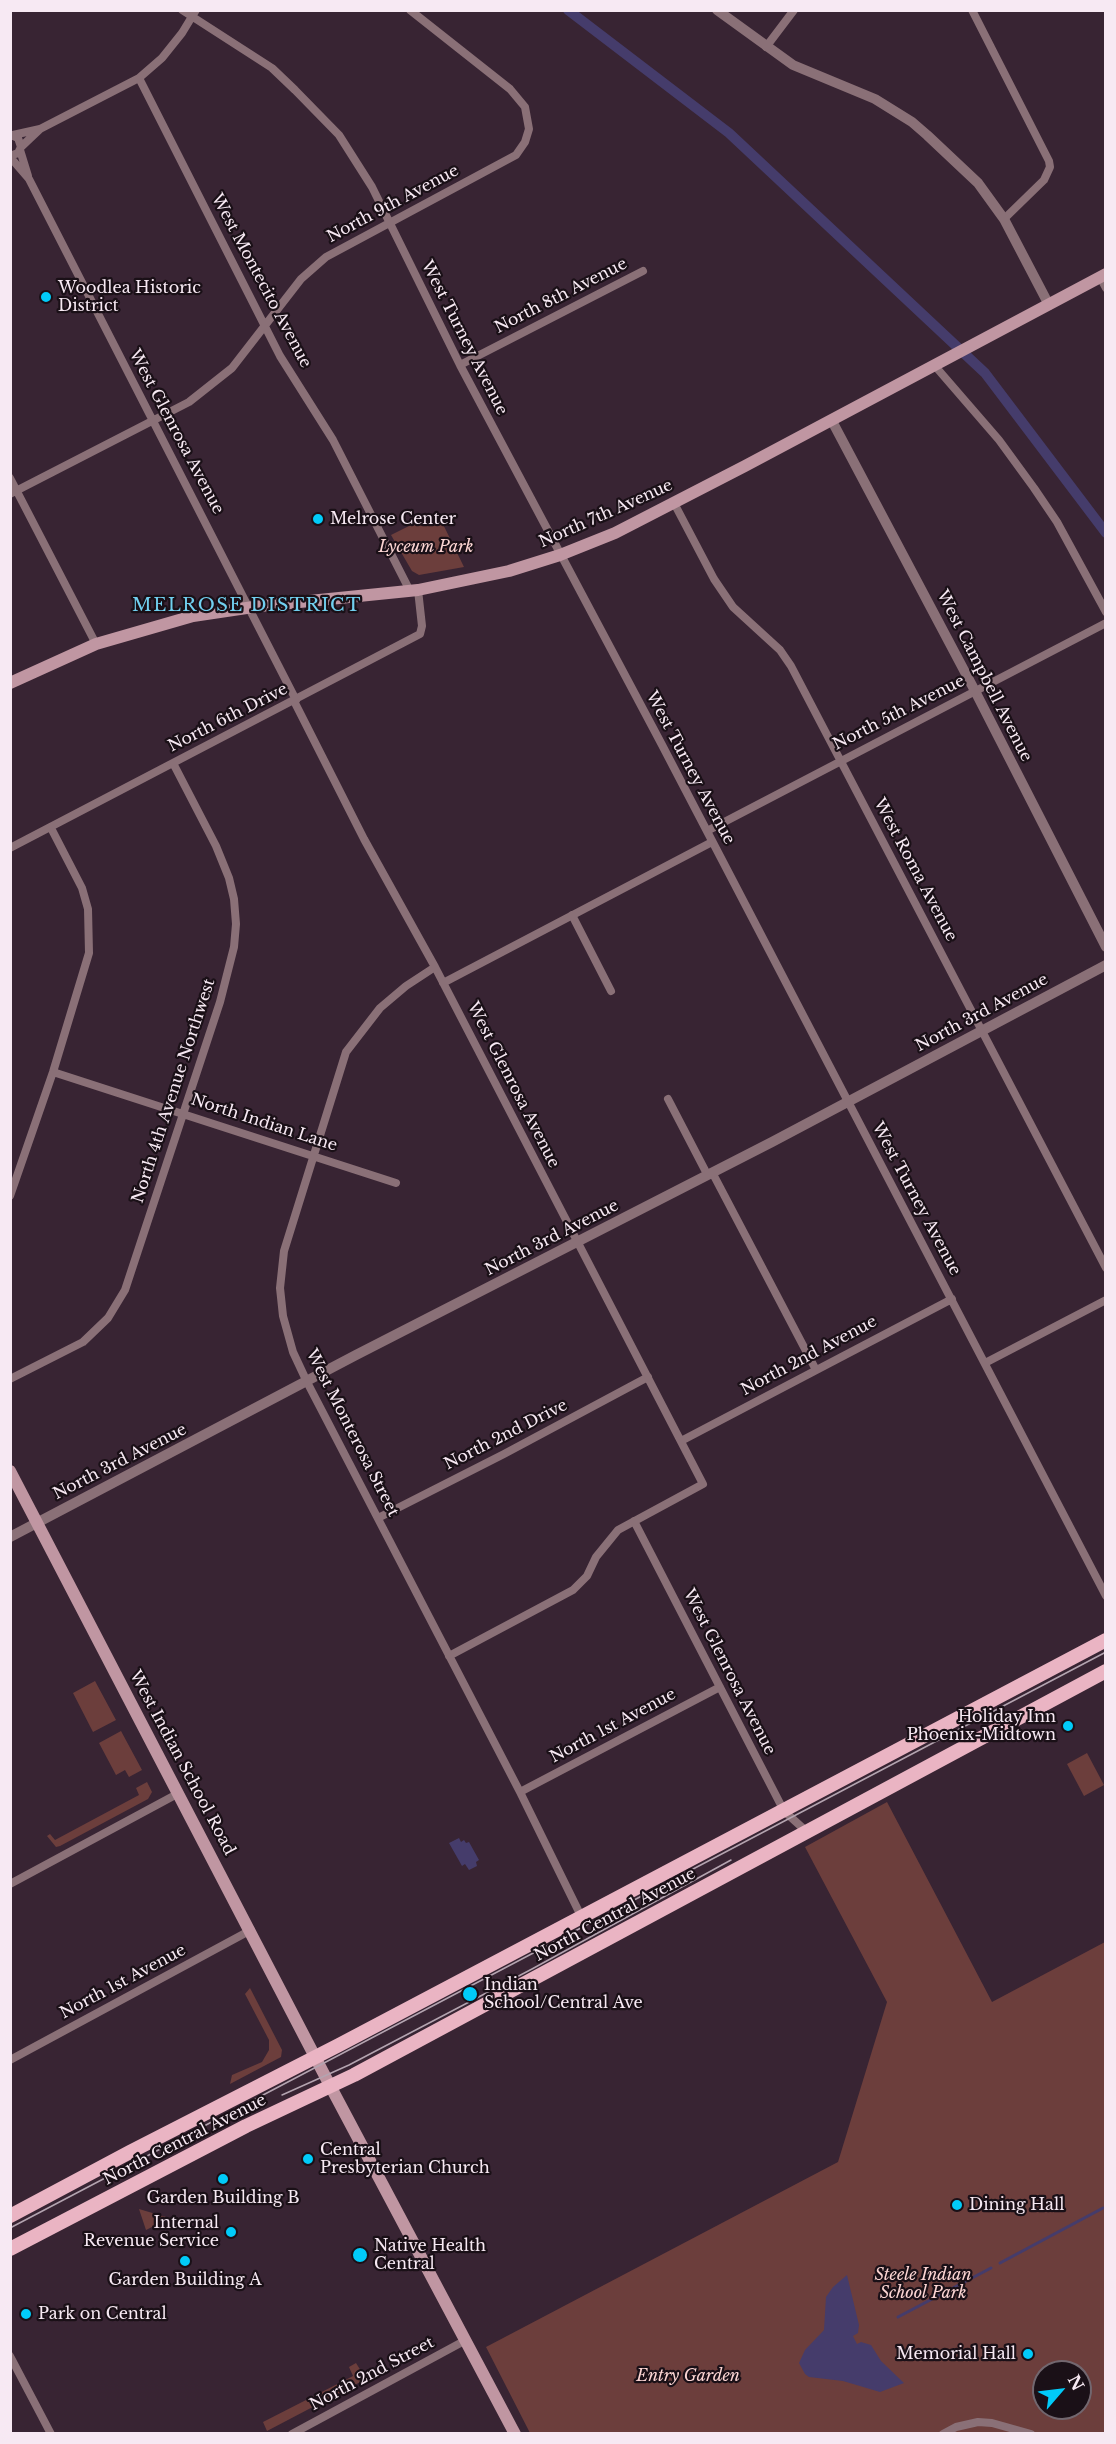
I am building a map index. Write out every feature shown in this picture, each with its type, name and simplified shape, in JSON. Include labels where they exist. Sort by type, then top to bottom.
[{"type":"main road","name":"North 7th Avenue","points":[[10,683],[96,644],[193,616],[414,590],[509,571],[560,555],[615,532],[674,503],[1049,305],[1104,280]]},
{"type":"main road","name":"West Indian School Road","points":[[10,1471],[251,1930],[330,2087],[515,2433]]},
{"type":"main road","name":"North Central Avenue","points":[[10,2216],[1106,1640]]},
{"type":"main road","name":"North Central Avenue","points":[[10,2249],[246,2126],[330,2087],[1106,1671]]},
{"type":"street","name":"West Turney Avenue","points":[[182,10],[194,14],[272,69],[295,90],[339,135],[372,187],[460,365],[1106,1596]]},
{"type":"street","name":"North 9th Avenue","points":[[14,492],[189,402],[232,368],[301,279],[326,257],[389,221],[516,155],[525,142],[529,129],[525,107],[510,89],[410,10]]},
{"type":"street","points":[[717,10],[793,65],[875,99],[912,122],[978,183],[1004,219],[1049,305]]},
{"type":"street","points":[[766,47],[794,10]]},
{"type":"street","points":[[972,10],[1050,167],[1044,180],[1004,219]]},
{"type":"street","points":[[12,135],[40,129],[139,78],[162,58],[194,14]]},
{"type":"street","name":"West Montecito Avenue","points":[[139,78],[280,356],[333,440],[414,590]]},
{"type":"street","points":[[10,156],[40,129]]},
{"type":"street","name":"West Glenrosa Avenue","points":[[12,135],[20,141],[29,179],[152,422],[250,608],[364,839],[443,982],[703,1484],[634,1521],[784,1811],[806,1831]]},
{"type":"street","name":"West Glenrosa Avenue","points":[[10,156],[29,179]]},
{"type":"street","name":"North 8th Avenue","points":[[460,365],[643,271]]},
{"type":"street","points":[[935,366],[999,440],[1034,488],[1057,522],[1106,612]]},
{"type":"street","name":"West Campbell Avenue","points":[[832,421],[975,691],[1106,947]]},
{"type":"street","points":[[10,478],[14,492],[96,644]]},
{"type":"street","name":"West Roma Avenue","points":[[674,503],[714,579],[733,607],[780,650],[791,666],[1106,1268]]},
{"type":"street","name":"North 6th Drive","points":[[10,848],[420,634],[422,626],[414,590]]},
{"type":"street","name":"North 5th Avenue","points":[[706,831],[1106,623]]},
{"type":"street","name":"North 4th Avenue Northwest","points":[[10,1379],[83,1342],[108,1318],[125,1290],[220,1002],[234,947],[236,924],[234,899],[224,867],[173,763]]},
{"type":"street","points":[[10,1196],[86,969],[88,909],[82,888],[51,828]]},
{"type":"street","points":[[443,982],[712,842]]},
{"type":"street","points":[[572,915],[611,991]]},
{"type":"street","name":"North 3rd Avenue","points":[[10,1536],[1106,965]]},
{"type":"street","name":"West Monterosa Street","points":[[435,967],[406,986],[380,1008],[346,1052],[284,1251],[280,1288],[288,1337],[307,1382],[520,1792],[581,1916]]},
{"type":"street","name":"North Indian Lane","points":[[53,1072],[396,1183]]},
{"type":"street","points":[[668,1099],[816,1370]]},
{"type":"street","name":"North 2nd Avenue","points":[[681,1441],[952,1299]]},
{"type":"street","points":[[986,1364],[1106,1300]]},
{"type":"street","name":"North 2nd Drive","points":[[378,1518],[648,1377]]},
{"type":"street","points":[[449,1656],[573,1590],[587,1576],[596,1557],[607,1542],[618,1530],[634,1521]]},
{"type":"street","name":"North 1st Avenue","points":[[520,1792],[720,1687]]},
{"type":"street","points":[[10,1884],[179,1793]]},
{"type":"street","name":"North 1st Avenue","points":[[10,2060],[251,1930]]},
{"type":"street","name":"North 2nd Street","points":[[292,2433],[466,2340]]},
{"type":"street","points":[[10,2356],[51,2433]]},
{"type":"street","points":[[943,2433],[956,2427],[978,2422],[1030,2433]]},
{"type":"green space","name":"Lyceum Park","points":[[437,512],[464,567],[419,575],[412,571],[391,535]]},
{"type":"green space","points":[[95,1681],[116,1720],[93,1732],[73,1693]]},
{"type":"green space","points":[[121,1731],[142,1770],[129,1777],[125,1770],[116,1775],[99,1743]]},
{"type":"green space","points":[[1087,1753],[1104,1785],[1084,1796],[1067,1764]]},
{"type":"green space","points":[[147,1782],[152,1792],[148,1799],[60,1846],[56,1847],[47,1836],[50,1834],[55,1840],[139,1795],[136,1788]]},
{"type":"green space","name":"Steele Indian School Park","points":[[887,1802],[992,2002],[1105,1942],[1105,2433],[530,2433],[486,2347],[838,2162],[887,2002],[805,1847]]},
{"type":"green space","points":[[250,1988],[282,2050],[281,2057],[230,2084],[232,2075],[262,2062],[269,2050],[269,2040],[245,1994]]},
{"type":"green space","points":[[139,2209],[176,2220],[161,2228],[158,2224],[146,2230]]},
{"type":"green space","points":[[356,2363],[366,2379],[267,2431],[263,2422],[353,2376],[349,2367]]},
{"type":"shaded area","points":[[459,1838],[461,1842],[464,1840],[466,1843],[469,1842],[479,1860],[476,1862],[477,1866],[469,1870],[465,1864],[462,1866],[449,1843]]},
{"type":"shaded area","points":[[847,2275],[859,2325],[858,2333],[853,2336],[857,2344],[861,2342],[871,2345],[881,2361],[904,2383],[880,2392],[843,2381],[809,2377],[799,2363],[805,2350],[824,2330],[826,2297],[833,2287]]},
{"type":"waterway","points":[[568,10],[729,133],[985,373],[1106,533]]},
{"type":"waterway","points":[[1000,2263],[1103,2208]]},
{"type":"waterway","points":[[898,2317],[991,2268]]},
{"type":"tram line","points":[[10,2228],[1106,1652]]},
{"type":"tram line","points":[[282,2095],[349,2065],[532,1969],[731,1860]]},
{"type":"place","name":"Woodlea Historic District","points":[[46,297]]},
{"type":"place","name":"Melrose Center","points":[[318,519]]},
{"type":"place","name":"Holiday Inn Phoenix-Midtown","points":[[1068,1726]]},
{"type":"place","name":"Indian School/Central Ave","points":[[470,1994]]},
{"type":"place","name":"Central Presbyterian Church","points":[[308,2159]]},
{"type":"place","name":"Garden Building B","points":[[223,2179]]},
{"type":"place","name":"Dining Hall","points":[[957,2205]]},
{"type":"place","name":"Internal Revenue Service","points":[[231,2232]]},
{"type":"place","name":"Native Health Central","points":[[360,2255]]},
{"type":"place","name":"Garden Building A","points":[[185,2261]]},
{"type":"place","name":"Park on Central","points":[[26,2314]]},
{"type":"place","name":"Memorial Hall","points":[[1028,2354]]},
{"type":"district","name":"MELROSE DISTRICT","points":[[247,606]]},
{"type":"park label","name":"Entry Garden","points":[[688,2376]]}]
